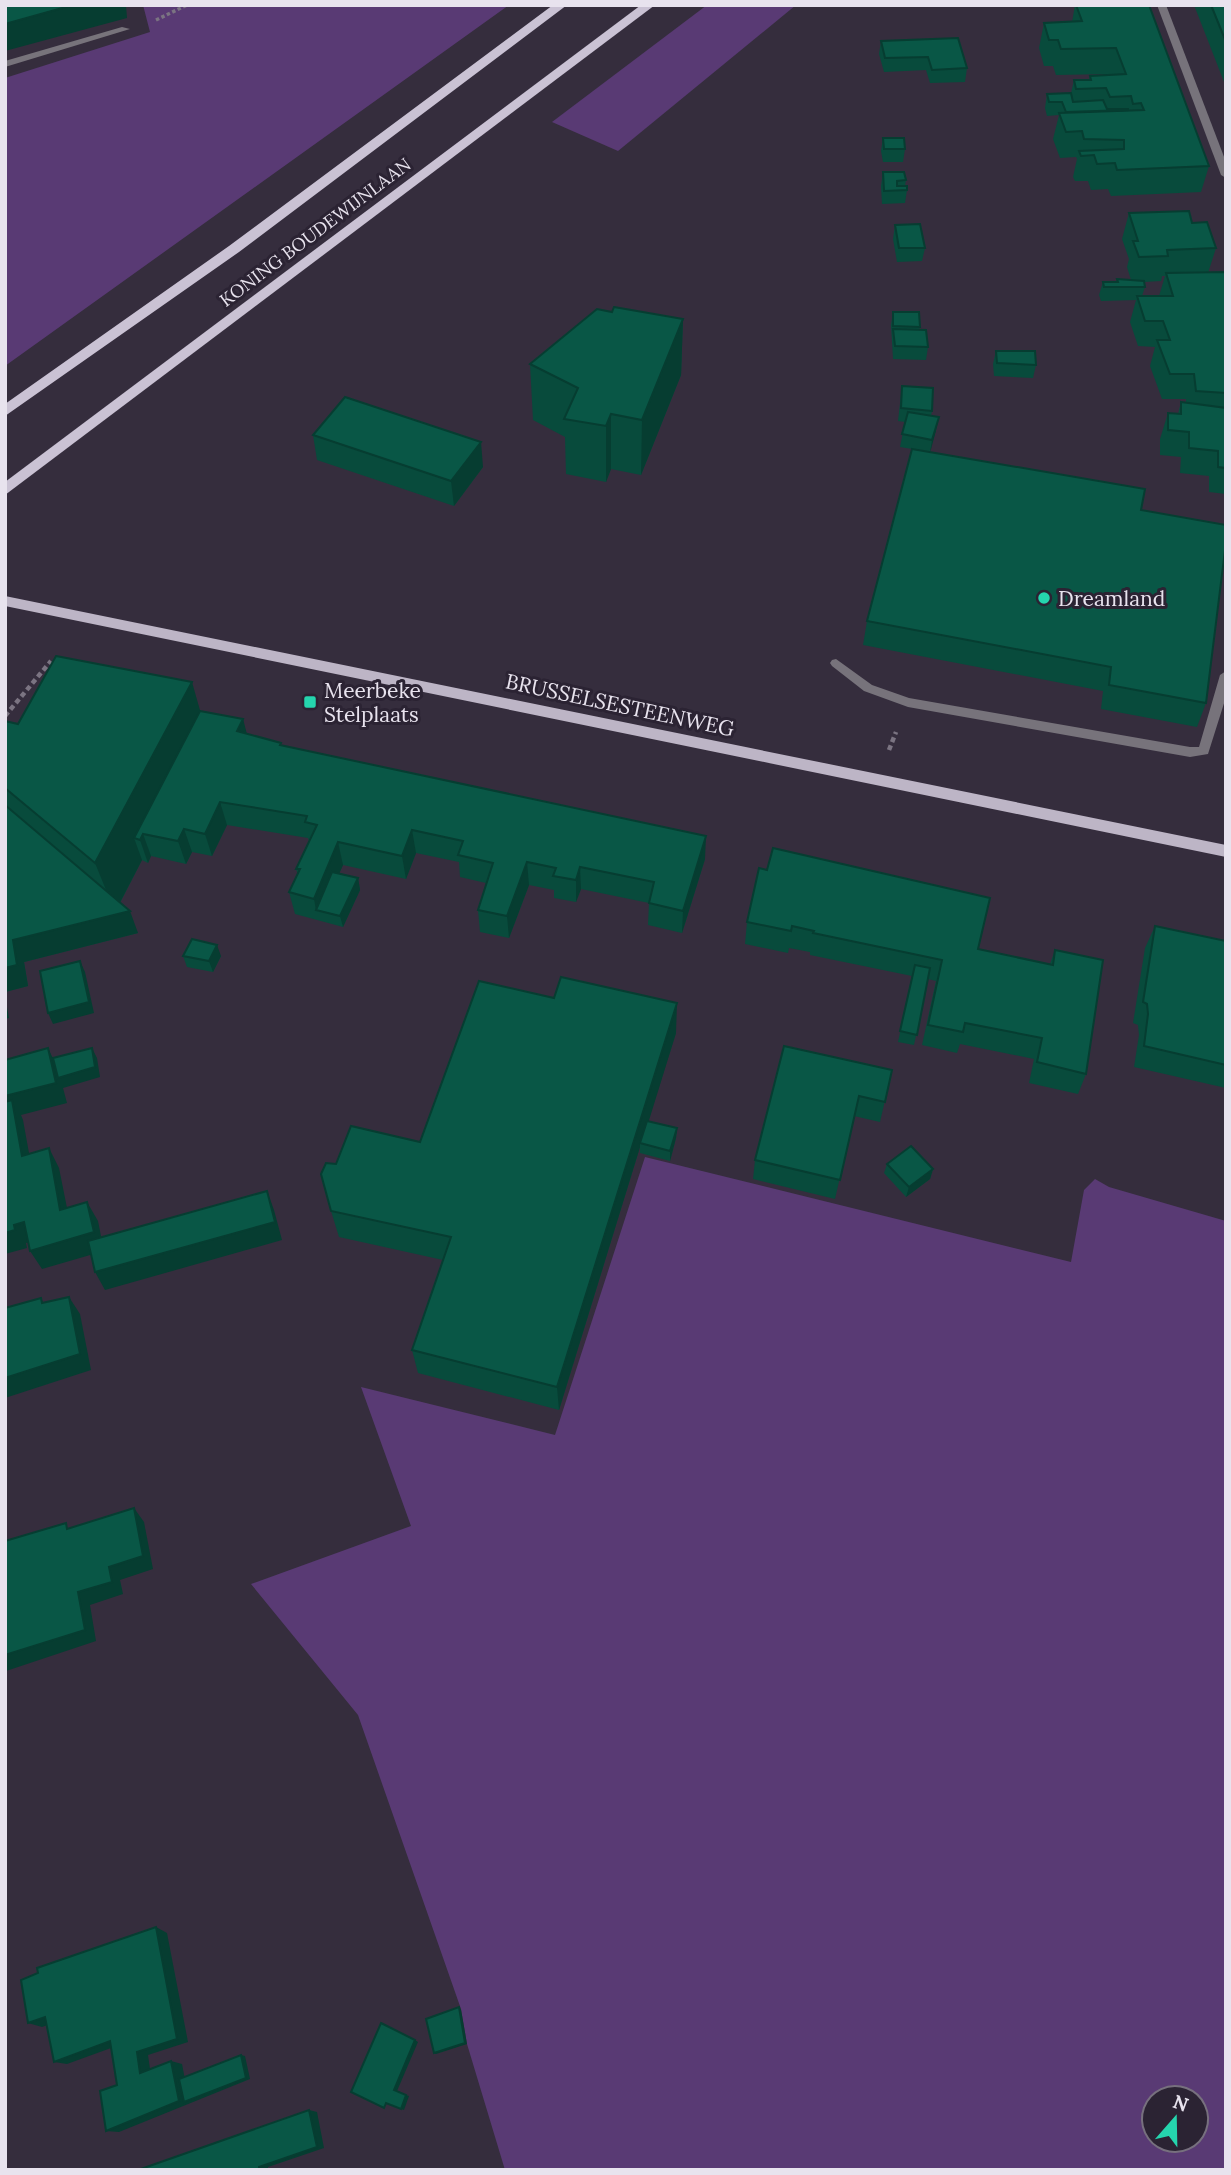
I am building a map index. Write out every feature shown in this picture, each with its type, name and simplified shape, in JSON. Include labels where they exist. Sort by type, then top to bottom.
[{"type":"highway","name":"KONING BOUDEWIJNLAAN","points":[[5,411],[234,248],[561,5]]},
{"type":"highway","name":"KONING BOUDEWIJNLAAN","points":[[5,490],[649,5]]},
{"type":"main road","name":"BRUSSELSESTEENWEG","points":[[5,601],[1226,851]]},
{"type":"street","points":[[1161,5],[1226,175]]},
{"type":"street","points":[[5,64],[125,29]]},
{"type":"street","points":[[836,663],[868,688],[908,702],[1190,752],[1204,751],[1226,675]]},
{"type":"path","points":[[5,716],[51,661]]},
{"type":"path","points":[[877,780],[908,702]]},
{"type":"shaded area","points":[[143,5],[509,5],[5,366],[5,78],[150,32]]},
{"type":"shaded area","points":[[707,5],[796,5],[618,151],[552,122]]},
{"type":"shaded area","points":[[645,1157],[1071,1262],[1084,1190],[1095,1179],[1109,1187],[1226,1221],[1226,2170],[505,2170],[467,2044],[461,2009],[358,1715],[251,1584],[411,1526],[361,1387],[555,1435]]},
{"type":"building","points":[[5,5],[73,5],[5,24]]},
{"type":"building","points":[[1076,5],[1149,5],[1209,166],[1117,170],[1115,163],[1097,164],[1094,155],[1081,156],[1079,151],[1124,149],[1124,140],[1084,139],[1082,131],[1066,132],[1059,113],[1144,110],[1141,103],[1133,104],[1131,96],[1110,97],[1106,88],[1076,89],[1074,80],[1091,80],[1090,76],[1126,74],[1116,48],[1061,49],[1058,40],[1049,40],[1044,23],[1082,21]]},
{"type":"building","points":[[1211,5],[1226,5],[1226,42]]},
{"type":"building","points":[[958,38],[967,68],[932,70],[928,57],[885,58],[881,41]]},
{"type":"building","points":[[1071,93],[1073,102],[1103,100],[1107,109],[1128,110],[1066,112],[1062,102],[1049,102],[1047,94]]},
{"type":"building","points":[[883,138],[904,138],[905,149],[884,149]]},
{"type":"building","points":[[883,172],[904,172],[906,180],[897,181],[897,186],[907,186],[907,190],[884,191]]},
{"type":"building","points":[[1189,211],[1192,223],[1207,222],[1216,248],[1167,250],[1168,256],[1139,257],[1133,241],[1138,241],[1129,213]]},
{"type":"building","points":[[920,224],[925,248],[899,248],[895,225]]},
{"type":"building","points":[[1226,272],[1226,393],[1196,391],[1194,374],[1170,374],[1157,340],[1170,340],[1163,321],[1145,321],[1137,296],[1173,296],[1166,273]]},
{"type":"building","points":[[1117,279],[1144,281],[1145,287],[1104,287],[1103,282],[1118,282]]},
{"type":"building","points":[[614,307],[683,319],[642,420],[611,414],[606,426],[564,419],[578,388],[530,364],[597,309],[612,312]]},
{"type":"building","points":[[893,312],[919,312],[920,327],[893,326]]},
{"type":"building","points":[[893,329],[926,330],[928,347],[895,346]]},
{"type":"building","points":[[996,351],[1035,351],[1036,365],[997,363]]},
{"type":"building","points":[[902,386],[933,388],[932,411],[901,408]]},
{"type":"building","points":[[345,397],[481,442],[451,481],[313,435]]},
{"type":"building","points":[[1181,402],[1226,408],[1226,468],[1218,467],[1218,451],[1189,448],[1189,432],[1168,430],[1168,413],[1181,414]]},
{"type":"building","points":[[908,412],[939,417],[932,440],[902,434]]},
{"type":"building","name":"Dreamland","points":[[912,449],[1145,489],[1141,510],[1226,525],[1206,703],[1109,685],[1111,667],[867,621]]},
{"type":"building","points":[[56,656],[192,682],[95,863],[5,788],[5,721],[18,724]]},
{"type":"building","points":[[200,711],[243,719],[237,731],[281,743],[280,745],[706,836],[683,911],[649,903],[654,882],[580,867],[576,880],[553,876],[556,868],[527,862],[507,916],[478,910],[493,863],[458,855],[463,841],[412,830],[402,856],[338,842],[314,899],[289,892],[300,869],[296,869],[317,825],[305,822],[307,816],[220,802],[205,834],[184,829],[178,841],[143,834],[140,840],[134,838]]},
{"type":"building","points":[[5,805],[130,911],[13,940],[17,965],[5,968]]},
{"type":"building","points":[[773,848],[990,898],[978,949],[1053,965],[1055,950],[1103,960],[1086,1074],[1037,1062],[1042,1038],[965,1023],[963,1032],[928,1025],[942,960],[813,933],[814,931],[792,926],[791,931],[747,922],[759,868],[767,870]]},
{"type":"building","points":[[332,872],[358,878],[340,916],[316,910]]},
{"type":"building","points":[[1155,926],[1226,941],[1226,1065],[1144,1046],[1148,1014],[1147,1004],[1143,1002]]},
{"type":"building","points":[[192,939],[217,945],[209,961],[183,956]]},
{"type":"building","points":[[80,961],[89,1002],[48,1013],[40,971]]},
{"type":"building","points":[[915,965],[930,968],[917,1035],[900,1031]]},
{"type":"building","points":[[561,977],[677,1003],[557,1387],[412,1350],[451,1237],[331,1211],[321,1174],[326,1163],[336,1164],[351,1126],[420,1142],[479,981],[554,998]]},
{"type":"building","points":[[784,1046],[892,1070],[885,1102],[859,1096],[840,1180],[755,1160]]},
{"type":"building","points":[[48,1048],[56,1083],[5,1096],[5,1060]]},
{"type":"building","points":[[92,1048],[95,1067],[58,1078],[53,1058]]},
{"type":"building","points":[[12,1100],[22,1156],[49,1148],[60,1210],[87,1202],[94,1232],[30,1251],[24,1222],[14,1225],[15,1230],[5,1233],[5,1102]]},
{"type":"building","points":[[647,1121],[677,1128],[670,1151],[640,1143]]},
{"type":"building","points":[[911,1146],[933,1169],[909,1187],[887,1164]]},
{"type":"building","points":[[267,1191],[275,1222],[95,1272],[88,1241]]},
{"type":"building","points":[[69,1297],[80,1354],[5,1378],[5,1308],[41,1298],[42,1303]]},
{"type":"building","points":[[134,1508],[143,1556],[109,1567],[112,1582],[78,1592],[85,1630],[5,1655],[5,1541],[66,1523],[67,1529]]},
{"type":"building","points":[[156,1927],[177,2039],[137,2052],[140,2073],[171,2061],[179,2101],[106,2131],[100,2091],[117,2085],[110,2041],[54,2062],[45,2017],[28,2023],[21,1980],[38,1973],[37,1968]]},
{"type":"building","points":[[459,2007],[465,2043],[434,2053],[426,2019]]},
{"type":"building","points":[[381,2023],[415,2040],[394,2090],[406,2095],[401,2109],[386,2103],[384,2108],[351,2092]]},
{"type":"building","points":[[241,2055],[246,2078],[184,2102],[179,2079]]},
{"type":"building","points":[[309,2110],[317,2147],[259,2167],[259,2170],[138,2170]]},
{"type":"place","name":"Dreamland","points":[[1044,598]]},
{"type":"place","name":"Meerbeke Stelplaats","points":[[310,702]]}]
